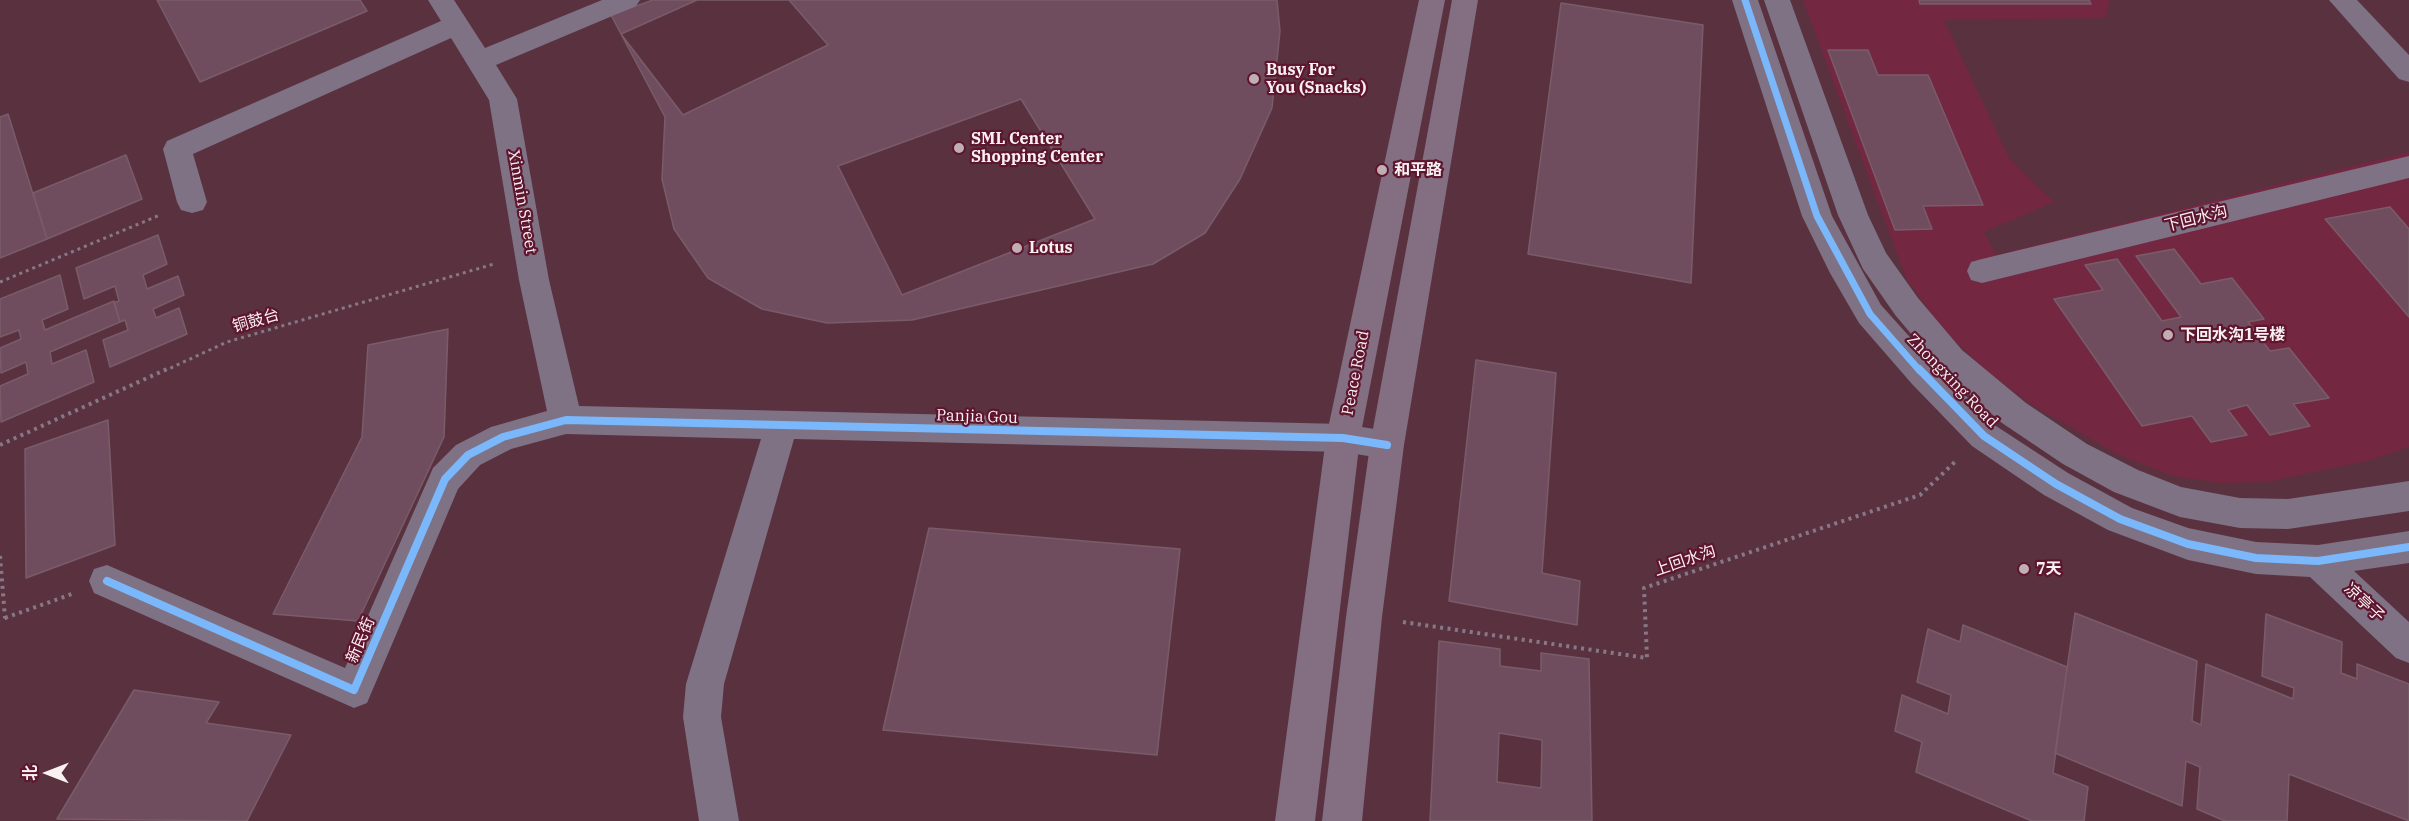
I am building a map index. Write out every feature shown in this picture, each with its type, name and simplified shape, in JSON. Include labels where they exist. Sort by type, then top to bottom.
[{"type":"main road","name":"Peace Road","points":[[1295,821],[1343,438],[1432,0]]},
{"type":"main road","points":[[1342,821],[1364,617],[1387,445],[1465,0]]},
{"type":"street","name":"Xinmin Street","points":[[441,0],[503,99],[534,280],[566,420]]},
{"type":"street","points":[[479,61],[627,0]]},
{"type":"street","name":"Zhongxing Road","points":[[1745,0],[1817,216],[1841,264],[1870,314],[1923,374],[1984,436],[2056,484],[2120,519],[2199,546],[2256,558],[2318,561],[2409,548]]},
{"type":"street","name":"Zhongxing Road","points":[[1777,0],[1854,215],[1874,260],[1907,307],[1951,359],[2014,413],[2074,454],[2126,481],[2180,502],[2240,513],[2289,514],[2409,496]]},
{"type":"street","points":[[2342,0],[2409,72]]},
{"type":"street","points":[[192,202],[177,149],[456,25]]},
{"type":"street","name":"下回水沟","points":[[1982,271],[2409,167]]},
{"type":"street","name":"Panjia Gou","points":[[566,420],[1343,438],[1387,445]]},
{"type":"street","name":"新民街","points":[[107,581],[354,690],[445,479],[468,455],[503,437],[566,420]]},
{"type":"street","points":[[719,821],[702,717],[705,684],[782,425]]},
{"type":"street","name":"凉亭子","points":[[2318,561],[2409,646]]},
{"type":"path","points":[[0,282],[192,202]]},
{"type":"path","points":[[0,556],[2,619],[107,581]]},
{"type":"shaded area","points":[[1803,0],[2110,0],[2105,18],[1944,20],[2009,158],[2054,202],[1984,232],[1996,255],[2409,152],[2409,447],[2371,460],[2267,482],[2220,483],[2172,476],[2117,454],[2029,403],[1988,372],[1944,331],[1907,280]]},
{"type":"building","points":[[157,0],[360,0],[367,11],[200,82]]},
{"type":"building","name":"SML Center Shopping Center","points":[[653,0],[1277,0],[1280,31],[1272,108],[1240,179],[1205,233],[1153,264],[912,320],[827,323],[762,309],[708,278],[674,229],[662,179],[665,117],[611,15]]},
{"type":"building","points":[[697,0],[789,0],[828,45],[683,115],[621,34]]},
{"type":"building","points":[[1919,0],[2089,0],[2091,4],[1920,4]]},
{"type":"building","points":[[1561,3],[1703,25],[1691,283],[1528,254]]},
{"type":"building","points":[[1828,50],[1868,50],[1878,75],[1928,75],[1983,205],[1923,206],[1932,229],[1895,230]]},
{"type":"building","points":[[1021,99],[1095,219],[902,295],[838,166]]},
{"type":"building","points":[[8,114],[47,239],[0,258],[0,117]]},
{"type":"building","points":[[126,155],[142,199],[47,239],[33,193]]},
{"type":"building","points":[[2390,207],[2409,229],[2409,317],[2325,219]]},
{"type":"building","points":[[158,235],[167,264],[143,275],[147,289],[178,276],[184,295],[153,309],[156,318],[179,308],[187,334],[110,367],[103,340],[128,330],[125,320],[120,322],[114,303],[119,301],[115,286],[84,299],[76,268]]},
{"type":"building","name":"下回水沟1号楼","points":[[2174,249],[2201,284],[2232,278],[2264,319],[2248,322],[2270,351],[2289,348],[2329,398],[2293,404],[2310,426],[2270,435],[2247,405],[2228,410],[2247,435],[2211,442],[2192,416],[2142,426],[2054,299],[2103,290],[2085,265],[2117,259],[2162,321],[2181,317],[2136,256]]},
{"type":"building","points":[[60,275],[68,309],[42,320],[45,330],[114,301],[120,322],[50,352],[52,364],[86,350],[94,382],[1,422],[0,386],[28,374],[26,362],[1,373],[0,348],[21,339],[19,330],[0,337],[0,299]]},
{"type":"building","points":[[448,329],[444,437],[358,621],[273,614],[362,437],[368,345]]},
{"type":"building","points":[[1476,360],[1556,373],[1542,573],[1580,581],[1577,625],[1449,601]]},
{"type":"building","points":[[108,420],[115,545],[26,578],[25,449]]},
{"type":"building","points":[[929,528],[1180,549],[1157,755],[883,730]]},
{"type":"building","points":[[2075,613],[2197,661],[2192,721],[2201,725],[2206,664],[2293,699],[2294,688],[2262,676],[2266,614],[2342,642],[2341,673],[2357,679],[2357,664],[2409,684],[2409,821],[2289,774],[2287,821],[2225,821],[2197,809],[2200,767],[2186,761],[2182,806],[2055,753]]},
{"type":"building","points":[[1963,625],[2067,667],[2053,773],[2088,787],[2084,821],[2032,821],[1916,772],[1922,742],[1895,731],[1902,695],[1948,714],[1951,695],[1917,682],[1928,629],[1960,642]]},
{"type":"building","points":[[1439,641],[1500,649],[1500,666],[1541,671],[1541,653],[1589,659],[1592,821],[1430,821]],"holes":[[[1499,733],[1542,740],[1541,788],[1497,782]]]},
{"type":"building","points":[[134,690],[219,702],[206,723],[291,735],[247,821],[57,819]]},
{"type":"cycle path","points":[[1745,0],[1817,216],[1841,264],[1870,314],[1923,374],[1984,436],[2056,484],[2120,519],[2188,544],[2256,558],[2318,561],[2409,547]]},
{"type":"cycle path","points":[[107,581],[354,690],[445,479],[468,455],[503,437],[566,420],[1343,438],[1387,445]]},
{"type":"place","name":"Busy For You (Snacks)","points":[[1254,79]]},
{"type":"place","name":"SML Center Shopping Center","points":[[959,148]]},
{"type":"place","name":"和平路","points":[[1382,170]]},
{"type":"place","name":"Lotus","points":[[1017,248]]},
{"type":"place","name":"下回水沟1号楼","points":[[2168,335]]},
{"type":"place","name":"7天","points":[[2024,569]]}]
